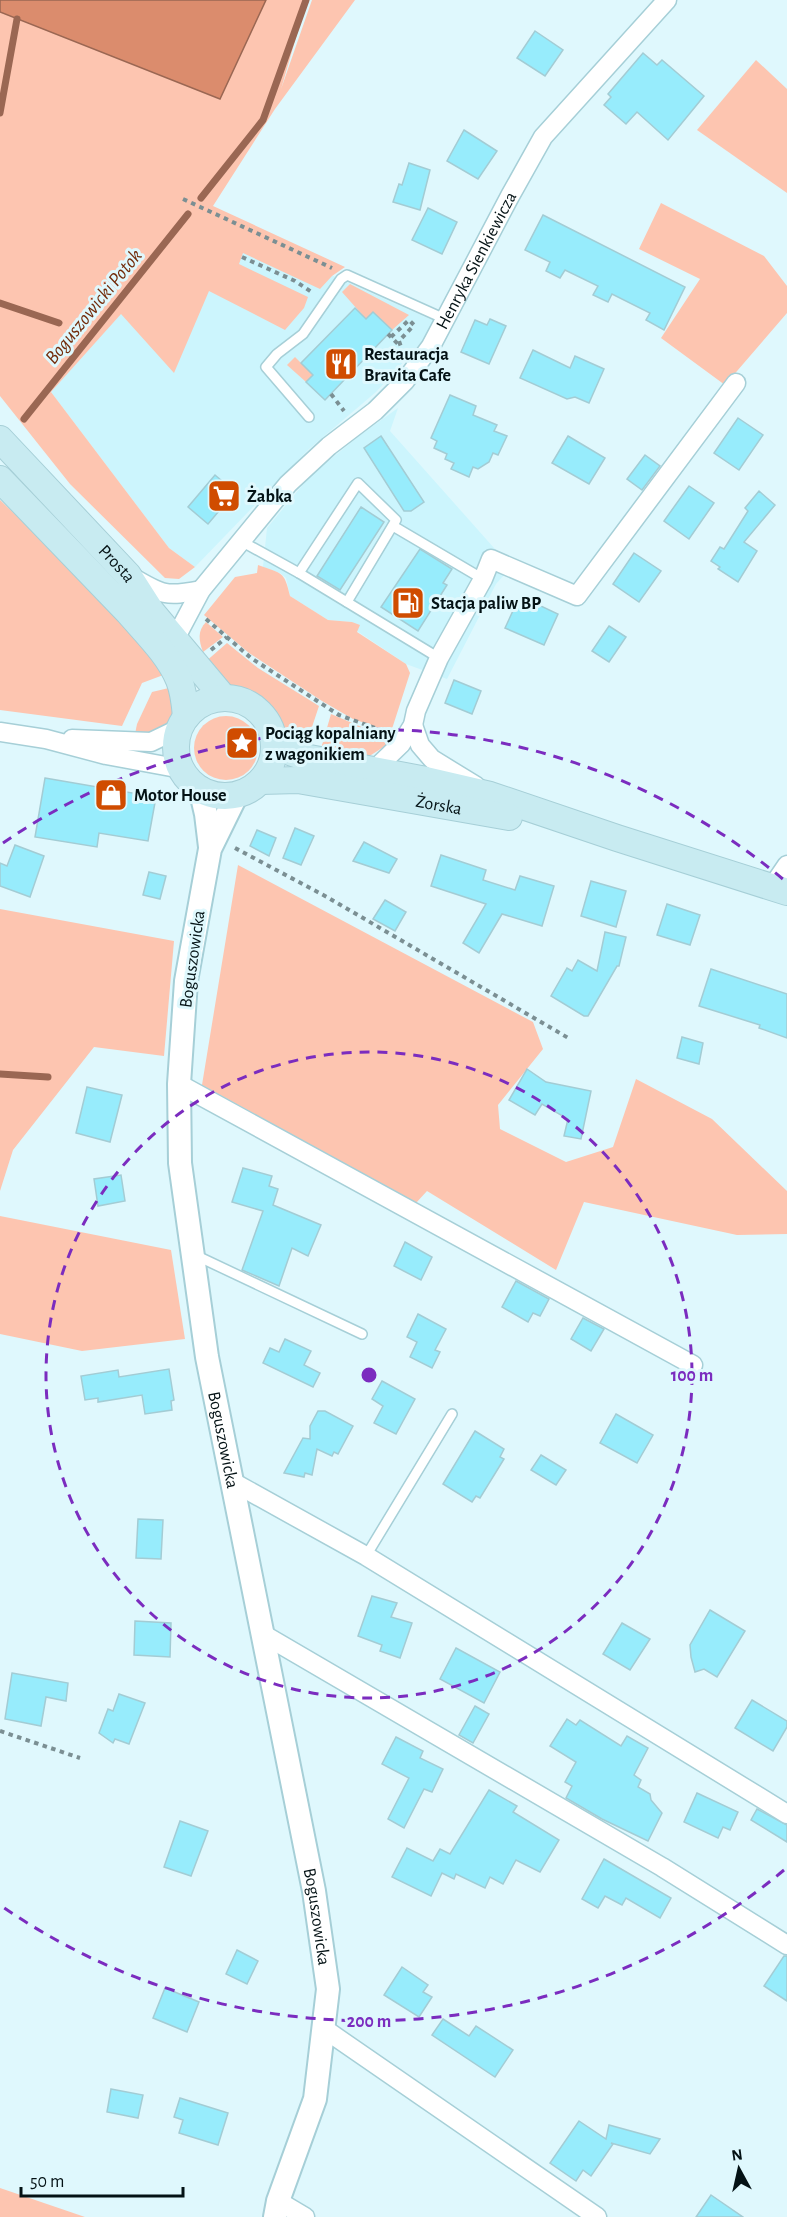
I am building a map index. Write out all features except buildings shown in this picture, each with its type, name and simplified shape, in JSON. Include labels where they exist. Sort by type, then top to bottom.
[{"type":"main road","name":"Prosta","points":[[0,439],[128,575],[151,611],[224,698]]},
{"type":"main road","name":"Prosta","points":[[0,480],[128,612],[154,643],[179,681],[183,723]]},
{"type":"main road","points":[[224,698],[240,700],[258,710],[268,722],[273,737],[273,758],[261,781],[251,789],[237,794],[216,795],[190,781],[182,769],[176,749],[183,723],[198,706],[208,701],[224,698]]},
{"type":"main road","name":"Żorska","points":[[273,737],[297,755],[490,795],[779,890]]},
{"type":"main road","name":"Żorska","points":[[261,781],[291,779],[341,786],[617,838]]},
{"type":"street","name":"Henryka Sienkiewicza","points":[[175,639],[201,590],[288,484],[329,446],[375,411],[405,381],[431,346],[543,138],[667,0]]},
{"type":"street","points":[[374,770],[401,744],[412,725],[439,658],[483,579],[491,559],[578,596],[736,383]]},
{"type":"street","points":[[128,575],[159,593],[172,595],[201,590]]},
{"type":"street","points":[[46,739],[151,742],[183,723]]},
{"type":"street","name":"Żorska","points":[[412,725],[420,745],[432,759],[490,795]]},
{"type":"street","points":[[0,732],[46,739],[106,755],[182,769]]},
{"type":"street","name":"Boguszowicka","points":[[200,788],[210,849]]},
{"type":"street","name":"Boguszowicka","points":[[237,794],[210,849],[186,981],[178,1084],[180,1163],[207,1357],[314,1891],[328,1989],[315,2098],[276,2209],[305,2217]]},
{"type":"street","name":"Żorska","points":[[779,890],[787,865]]},
{"type":"street","points":[[178,1084],[693,1365]]},
{"type":"street","points":[[231,1481],[366,1556],[787,1814]]},
{"type":"street","points":[[261,1633],[662,1867],[787,1945]]},
{"type":"street","points":[[323,2028],[597,2217]]},
{"type":"lane","points":[[309,417],[266,367],[303,334],[346,275],[445,319]]},
{"type":"lane","points":[[299,573],[358,483],[396,520],[347,602]]},
{"type":"lane","points":[[393,526],[483,579]]},
{"type":"lane","points":[[241,541],[299,573],[439,658]]},
{"type":"lane","points":[[192,1254],[363,1334]]},
{"type":"lane","points":[[366,1556],[452,1414]]},
{"type":"path","points":[[183,199],[346,275]]},
{"type":"path","points":[[242,257],[295,281],[327,301]]},
{"type":"path","points":[[409,320],[414,325],[399,341],[400,346],[389,336],[409,320]]},
{"type":"path","points":[[331,394],[339,404]]},
{"type":"path","points":[[201,615],[251,658],[339,715],[392,735]]},
{"type":"path","points":[[210,849],[232,847],[237,849],[327,897],[570,1039]]},
{"type":"path","points":[[0,1731],[80,1758]]},
{"type":"shaded area","points":[[0,0],[307,0],[281,89],[312,0],[355,0],[275,109],[213,206],[345,267],[332,276],[320,289],[243,253],[239,264],[308,297],[304,308],[285,330],[209,291],[174,373],[121,314],[51,392],[169,548],[195,567],[179,579],[165,578],[70,484],[0,396]]},
{"type":"shaded area","points":[[0,0],[266,0],[220,99],[0,12]]},
{"type":"shaded area","points":[[756,60],[787,89],[787,193],[697,130]]},
{"type":"shaded area","points":[[661,203],[764,256],[787,286],[787,313],[725,385],[661,338],[700,279],[639,249]]},
{"type":"shaded area","points":[[203,218],[439,323],[376,392],[309,449],[195,567],[169,548],[51,392]]},
{"type":"shaded area","points":[[350,284],[409,315],[392,330],[373,312],[366,319],[342,292]]},
{"type":"shaded area","points":[[295,357],[313,375],[306,382],[287,365]]},
{"type":"shaded area","points":[[398,408],[390,431],[511,567],[496,584],[447,679],[406,664],[357,631],[352,622],[328,620],[290,596],[286,578],[280,573],[263,567],[267,528],[310,476]]},
{"type":"shaded area","points":[[0,500],[90,586],[166,674],[142,683],[122,726],[0,710]]},
{"type":"shaded area","points":[[258,565],[281,574],[286,581],[290,596],[328,620],[360,625],[357,632],[406,664],[410,673],[391,732],[353,719],[322,701],[249,653],[204,615],[235,577],[257,573]]},
{"type":"shaded area","points":[[206,622],[223,637],[203,652],[200,636],[201,629]]},
{"type":"shaded area","points":[[227,643],[258,668],[319,706],[304,751],[283,733],[274,713],[263,702],[250,693],[223,684],[204,663]]},
{"type":"shaded area","points":[[173,687],[174,706],[171,722],[151,734],[135,734],[137,724],[152,692]]},
{"type":"shaded area","points":[[331,714],[390,739],[385,746],[368,757],[320,752]]},
{"type":"shaded area","points":[[226,716],[244,722],[252,730],[258,748],[252,766],[244,774],[226,780],[208,774],[200,766],[194,748],[200,730],[208,722]]},
{"type":"shaded area","points":[[238,865],[533,1022],[543,1049],[498,1105],[500,1129],[566,1162],[613,1147],[636,1079],[712,1119],[787,1191],[787,1234],[737,1235],[584,1202],[556,1270],[427,1191],[416,1203],[202,1085]]},
{"type":"shaded area","points":[[0,909],[174,941],[164,1056],[94,1047],[13,1150],[0,1191]]},
{"type":"shaded area","points":[[0,1216],[171,1250],[185,1339],[82,1351],[0,1334]]},
{"type":"shaded area","points":[[0,2188],[85,2217],[0,2217]]},
{"type":"waterway","name":"Boguszowicki Potok","points":[[201,198],[263,120],[306,0]]},
{"type":"waterway","points":[[0,113],[17,19]]},
{"type":"waterway","name":"Boguszowicki Potok","points":[[24,419],[188,214]]},
{"type":"waterway","points":[[0,303],[59,323]]},
{"type":"waterway","points":[[0,1074],[48,1077]]},
{"type":"place","name":"Restauracja Bravita Cafe","points":[[341,364]]},
{"type":"place","name":"Żabka","points":[[224,496]]},
{"type":"place","name":"Stacja paliw BP","points":[[408,603]]},
{"type":"place","name":"Pociąg kopalniany z wagonikiem","points":[[242,743]]},
{"type":"place","name":"Motor House","points":[[111,795]]}]
